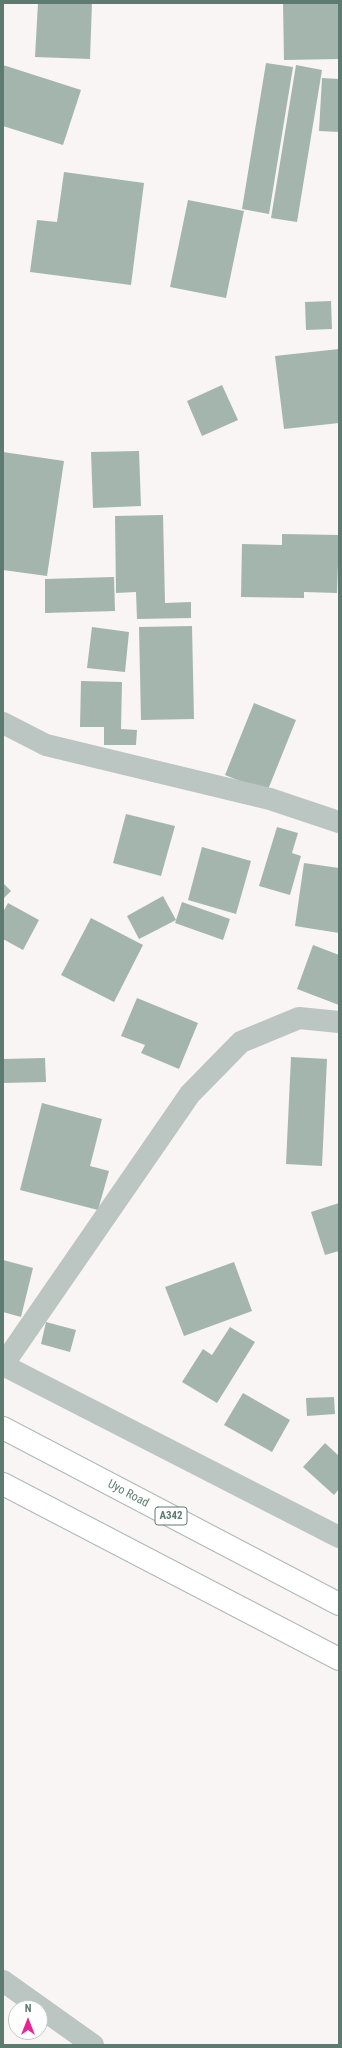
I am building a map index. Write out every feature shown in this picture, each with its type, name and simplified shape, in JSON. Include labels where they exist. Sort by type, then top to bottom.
[{"type":"highway","name":"Uyo Road","points":[[3,1428],[339,1604]]},
{"type":"highway","points":[[3,1484],[339,1659]]},
{"type":"street","points":[[3,723],[46,746],[270,799],[339,822]]},
{"type":"street","points":[[339,1022],[299,1018],[241,1042],[190,1094],[3,1365],[339,1537]]},
{"type":"street","points":[[3,1981],[93,2045]]},
{"type":"building","points":[[38,3],[92,3],[90,59],[35,57]]},
{"type":"building","points":[[283,3],[339,3],[339,59],[284,60]]},
{"type":"building","points":[[266,63],[293,67],[269,214],[242,209]]},
{"type":"building","points":[[3,65],[81,90],[63,145],[3,126]]},
{"type":"building","points":[[296,65],[322,70],[297,222],[271,218]]},
{"type":"building","points":[[322,78],[339,79],[339,132],[319,131]]},
{"type":"building","points":[[64,172],[144,183],[131,285],[30,272],[37,220],[57,222]]},
{"type":"building","points":[[188,200],[244,211],[226,298],[170,287]]},
{"type":"building","points":[[331,301],[332,329],[306,330],[305,302]]},
{"type":"building","points":[[339,349],[339,423],[284,429],[275,356]]},
{"type":"building","points":[[222,385],[238,420],[202,436],[187,401]]},
{"type":"building","points":[[139,451],[141,506],[93,508],[91,452]]},
{"type":"building","points":[[3,452],[64,461],[47,576],[3,570]]},
{"type":"building","points":[[163,515],[165,603],[191,602],[191,618],[137,619],[136,592],[116,593],[115,516]]},
{"type":"building","points":[[282,534],[339,535],[337,593],[304,592],[304,598],[241,597],[242,544],[282,545]]},
{"type":"building","points":[[114,577],[115,611],[45,613],[45,579]]},
{"type":"building","points":[[192,626],[194,719],[141,720],[139,627]]},
{"type":"building","points":[[92,627],[129,632],[125,672],[87,668]]},
{"type":"building","points":[[81,681],[122,682],[121,729],[137,730],[136,745],[104,745],[104,727],[80,727]]},
{"type":"building","points":[[254,703],[296,720],[267,792],[225,775]]},
{"type":"building","points":[[126,814],[175,826],[161,876],[113,863]]},
{"type":"building","points":[[277,827],[298,833],[292,853],[301,856],[290,895],[259,886]]},
{"type":"building","points":[[202,847],[251,861],[236,914],[188,900]]},
{"type":"building","points":[[304,863],[339,868],[339,933],[295,926]]},
{"type":"building","points":[[3,883],[11,891],[3,899]]},
{"type":"building","points":[[163,896],[176,920],[139,939],[127,916]]},
{"type":"building","points":[[182,902],[230,919],[223,940],[175,923]]},
{"type":"building","points":[[8,903],[39,920],[23,950],[3,939],[3,912]]},
{"type":"building","points":[[91,918],[143,945],[114,1002],[61,975]]},
{"type":"building","points":[[313,945],[339,955],[339,1005],[297,989]]},
{"type":"building","points":[[137,998],[198,1023],[179,1069],[141,1053],[145,1045],[121,1036]]},
{"type":"building","points":[[291,1057],[327,1059],[322,1166],[286,1164]]},
{"type":"building","points":[[45,1058],[46,1082],[3,1083],[3,1059]]},
{"type":"building","points":[[42,1103],[102,1119],[90,1166],[109,1171],[98,1210],[20,1190]]},
{"type":"building","points":[[339,1203],[339,1251],[325,1255],[311,1212]]},
{"type":"building","points":[[3,1260],[33,1268],[21,1317],[3,1312]]},
{"type":"building","points":[[234,1262],[252,1311],[184,1336],[165,1287]]},
{"type":"building","points":[[46,1322],[76,1330],[70,1352],[41,1344]]},
{"type":"building","points":[[230,1327],[255,1342],[217,1403],[182,1382],[203,1349],[212,1355]]},
{"type":"building","points":[[243,1393],[290,1420],[272,1452],[224,1425]]},
{"type":"building","points":[[334,1397],[335,1414],[307,1416],[306,1398]]},
{"type":"building","points":[[325,1443],[339,1456],[339,1489],[334,1495],[303,1467]]}]
